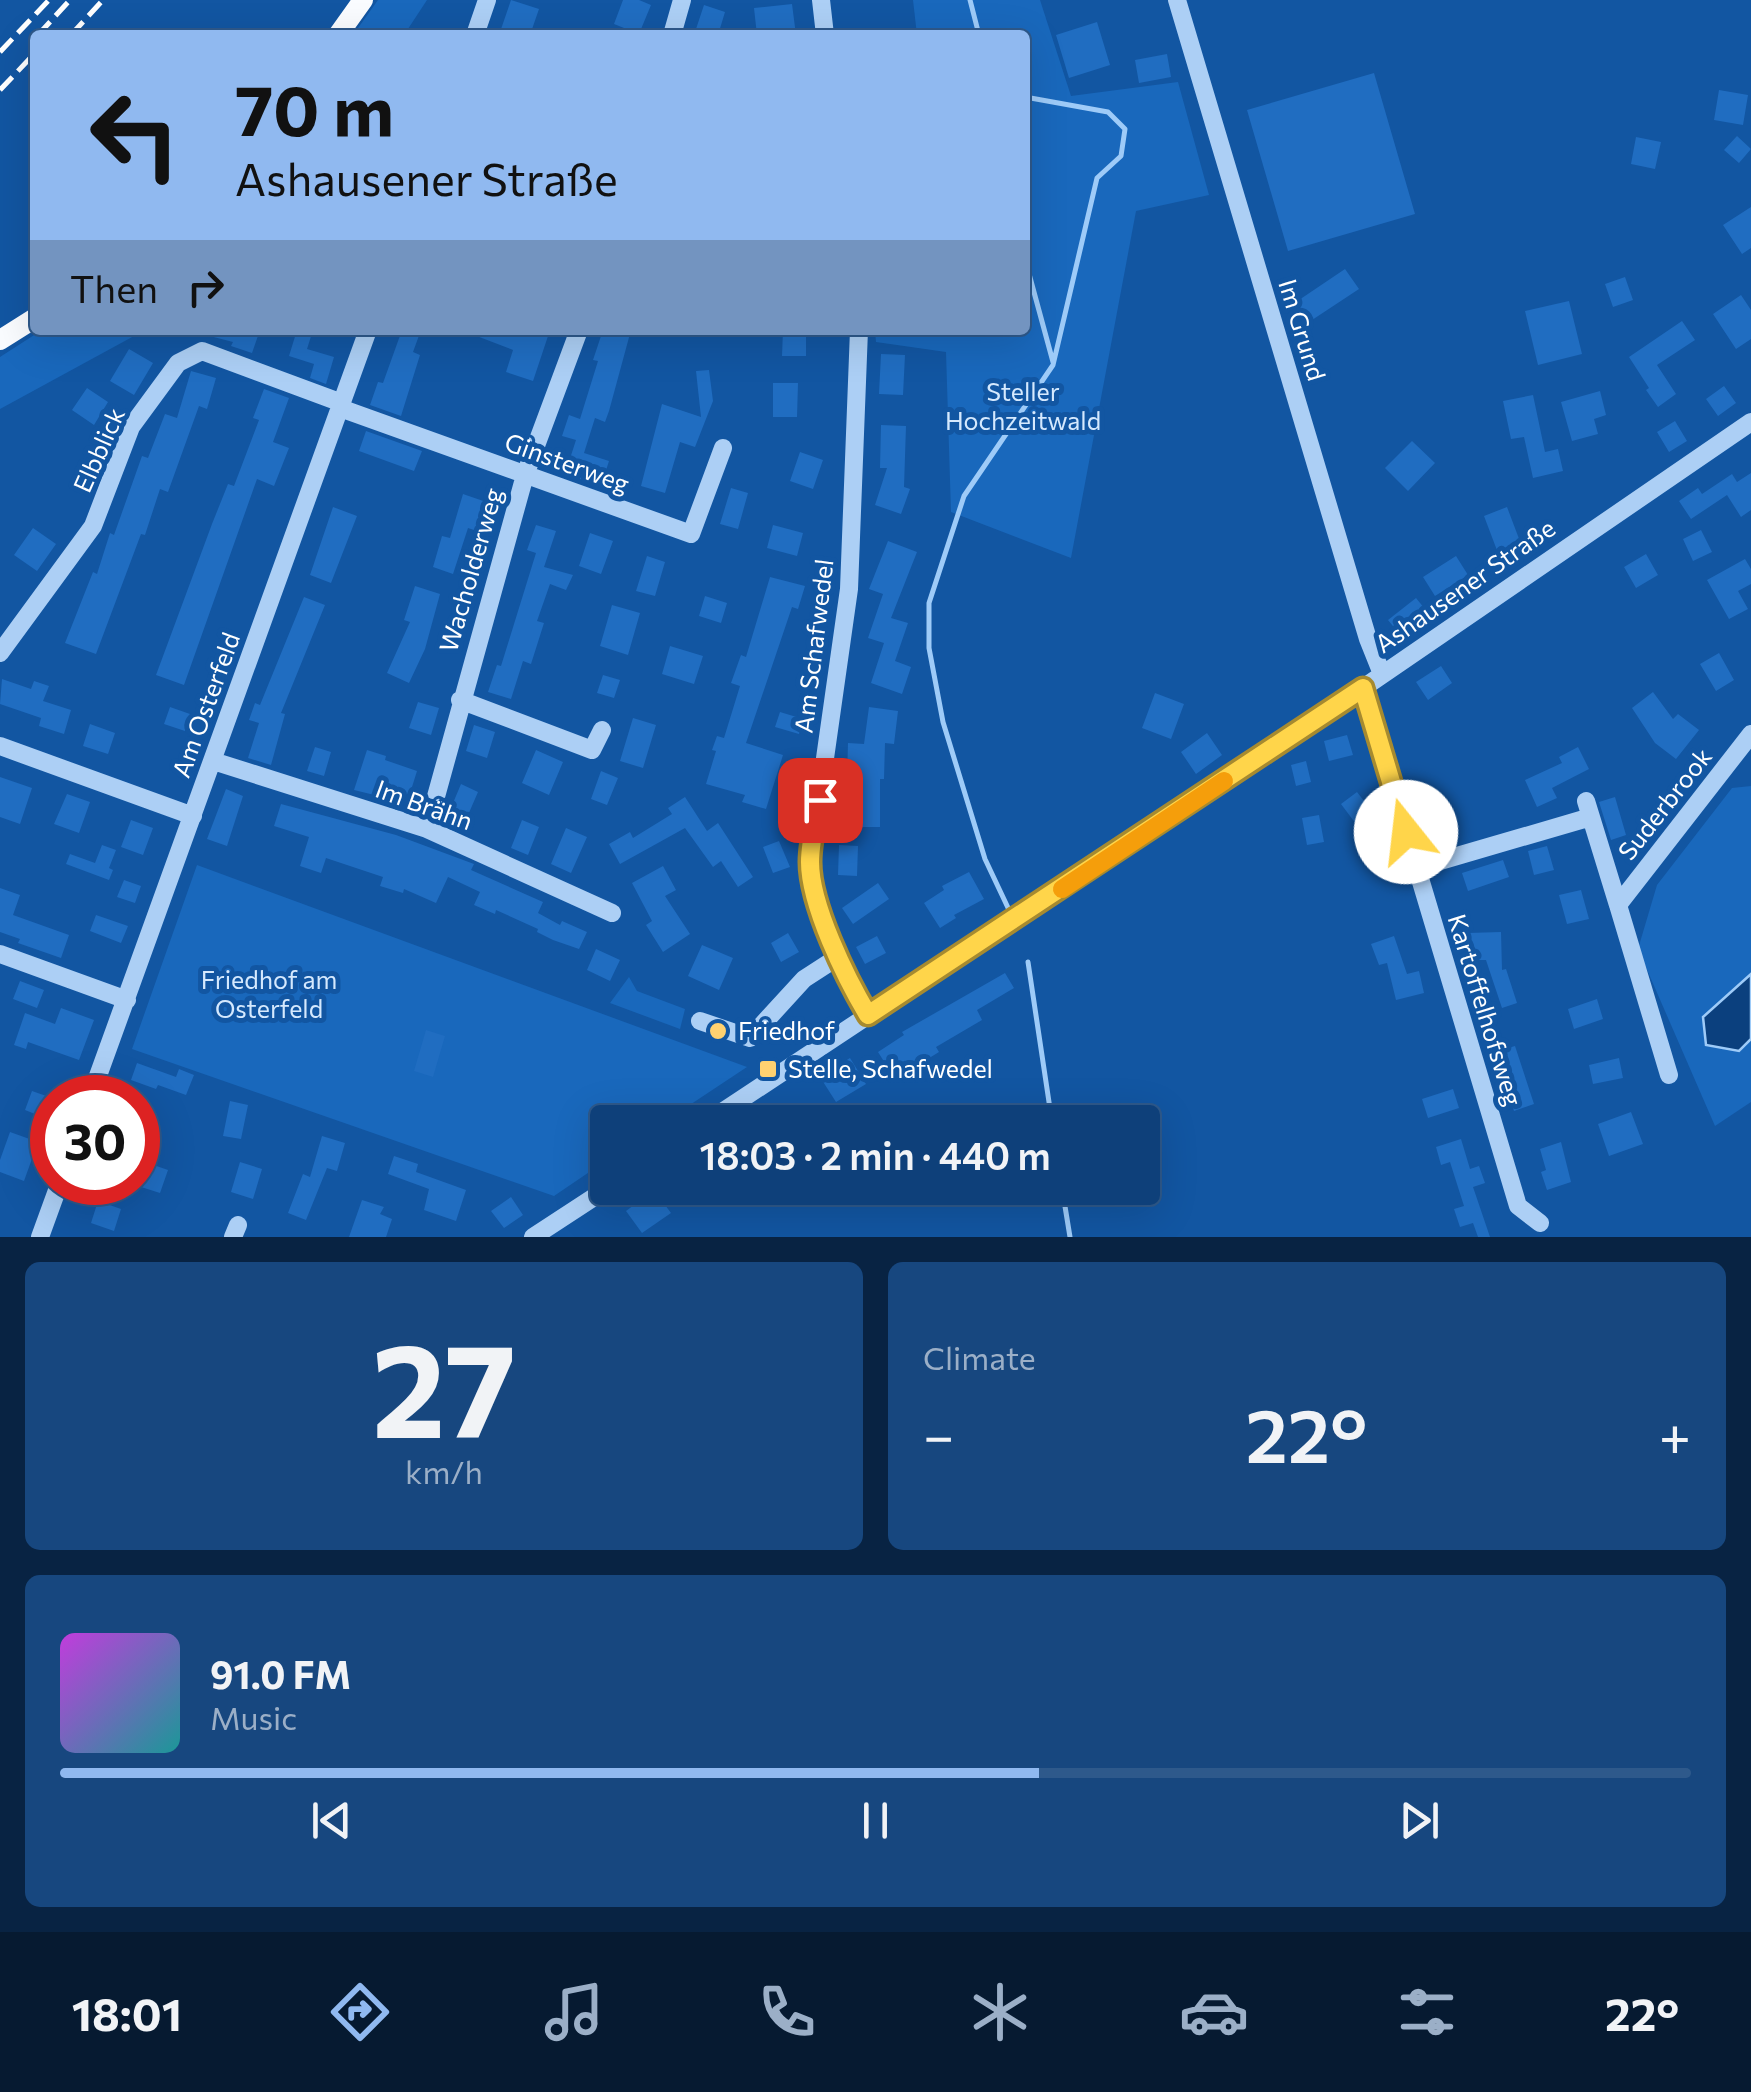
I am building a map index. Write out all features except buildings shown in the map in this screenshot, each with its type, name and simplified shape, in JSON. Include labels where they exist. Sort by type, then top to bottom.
[{"type":"main road","points":[[342,30],[363,0]]},
{"type":"main road","points":[[0,340],[30,321]]},
{"type":"street","points":[[477,30],[488,0]]},
{"type":"street","points":[[673,30],[682,0]]},
{"type":"street","points":[[821,0],[825,30]]},
{"type":"street","name":"Im Grund","points":[[1177,0],[1382,674]]},
{"type":"street","name":"Am Osterfeld","points":[[99,1075],[366,335]]},
{"type":"street","name":"Wacholderweg","points":[[427,829],[525,475],[577,335]]},
{"type":"street","name":"Am Schafwedel","points":[[859,335],[850,589],[810,864],[817,899],[838,957],[868,1015]]},
{"type":"street","name":"Elbblick","points":[[0,653],[93,526],[131,427],[178,363],[202,352],[341,406]]},
{"type":"street","name":"Ginsterweg","points":[[341,406],[692,534],[723,448]]},
{"type":"street","name":"Ashausener Straße","points":[[733,1105],[1363,688],[1751,422]]},
{"type":"street","name":"Kartoffelhofsweg","points":[[1363,688],[1518,1206],[1540,1222]]},
{"type":"street","points":[[460,700],[592,750],[602,730]]},
{"type":"street","name":"Suderbrook","points":[[1618,905],[1751,734]]},
{"type":"street","points":[[0,746],[193,816]]},
{"type":"street","name":"Im Brähn","points":[[213,761],[427,829],[612,913]]},
{"type":"street","name":"Suderbrook","points":[[1416,868],[1589,809],[1669,1075]]},
{"type":"street","points":[[0,954],[127,1000]]},
{"type":"street","points":[[700,1021],[750,1038],[804,978],[838,957]]},
{"type":"street","points":[[533,1237],[590,1200]]},
{"type":"street","points":[[40,1237],[52,1205]]},
{"type":"green space","points":[[378,0],[427,0],[407,30],[357,30]]},
{"type":"green space","name":"Steller Hochzeitwald","points":[[913,0],[1040,0],[1071,96],[1178,82],[1209,195],[1136,211],[1071,558],[951,512],[946,352],[876,342],[875,335],[1030,335],[1030,30],[916,30]]},
{"type":"green space","points":[[34,335],[136,335],[0,409],[0,357]]},
{"type":"green space","points":[[1751,786],[1751,1102],[1715,1126],[1638,949],[1657,885],[1732,788]]},
{"type":"green space","name":"Friedhof am Osterfeld","points":[[197,865],[747,1067],[690,1105],[590,1105],[590,1172],[554,1196],[132,1049]]},
{"type":"green space","points":[[629,977],[637,991],[685,1009],[680,1029],[610,1003]]},
{"type":"shaded area","points":[[1751,974],[1751,1039],[1739,1051],[1706,1045],[1703,1017]]},
{"type":"waterway","points":[[970,0],[978,30]]},
{"type":"waterway","points":[[1010,912],[985,859],[943,722],[929,648],[929,603],[964,496],[1053,365],[1097,178],[1121,156],[1125,129],[1108,112],[1030,98]]},
{"type":"waterway","points":[[1030,277],[1053,362]]},
{"type":"waterway","points":[[1028,962],[1049,1105]]},
{"type":"waterway","points":[[1065,1205],[1070,1237]]},
{"type":"railway","points":[[0,52],[49,0]]},
{"type":"railway","points":[[43,30],[70,0]]},
{"type":"railway","points":[[76,30],[103,0]]},
{"type":"railway","points":[[0,90],[30,58]]},
{"type":"slow traffic","points":[[1062,889],[1224,781]]},
{"type":"place","name":"Friedhof","points":[[718,1031]]},
{"type":"place","name":"Stelle, Schafwedel","points":[[768,1069]]},
{"type":"route","points":[[820,800],[810,864],[817,899],[838,957],[868,1015],[1363,688],[1406,832]]}]
